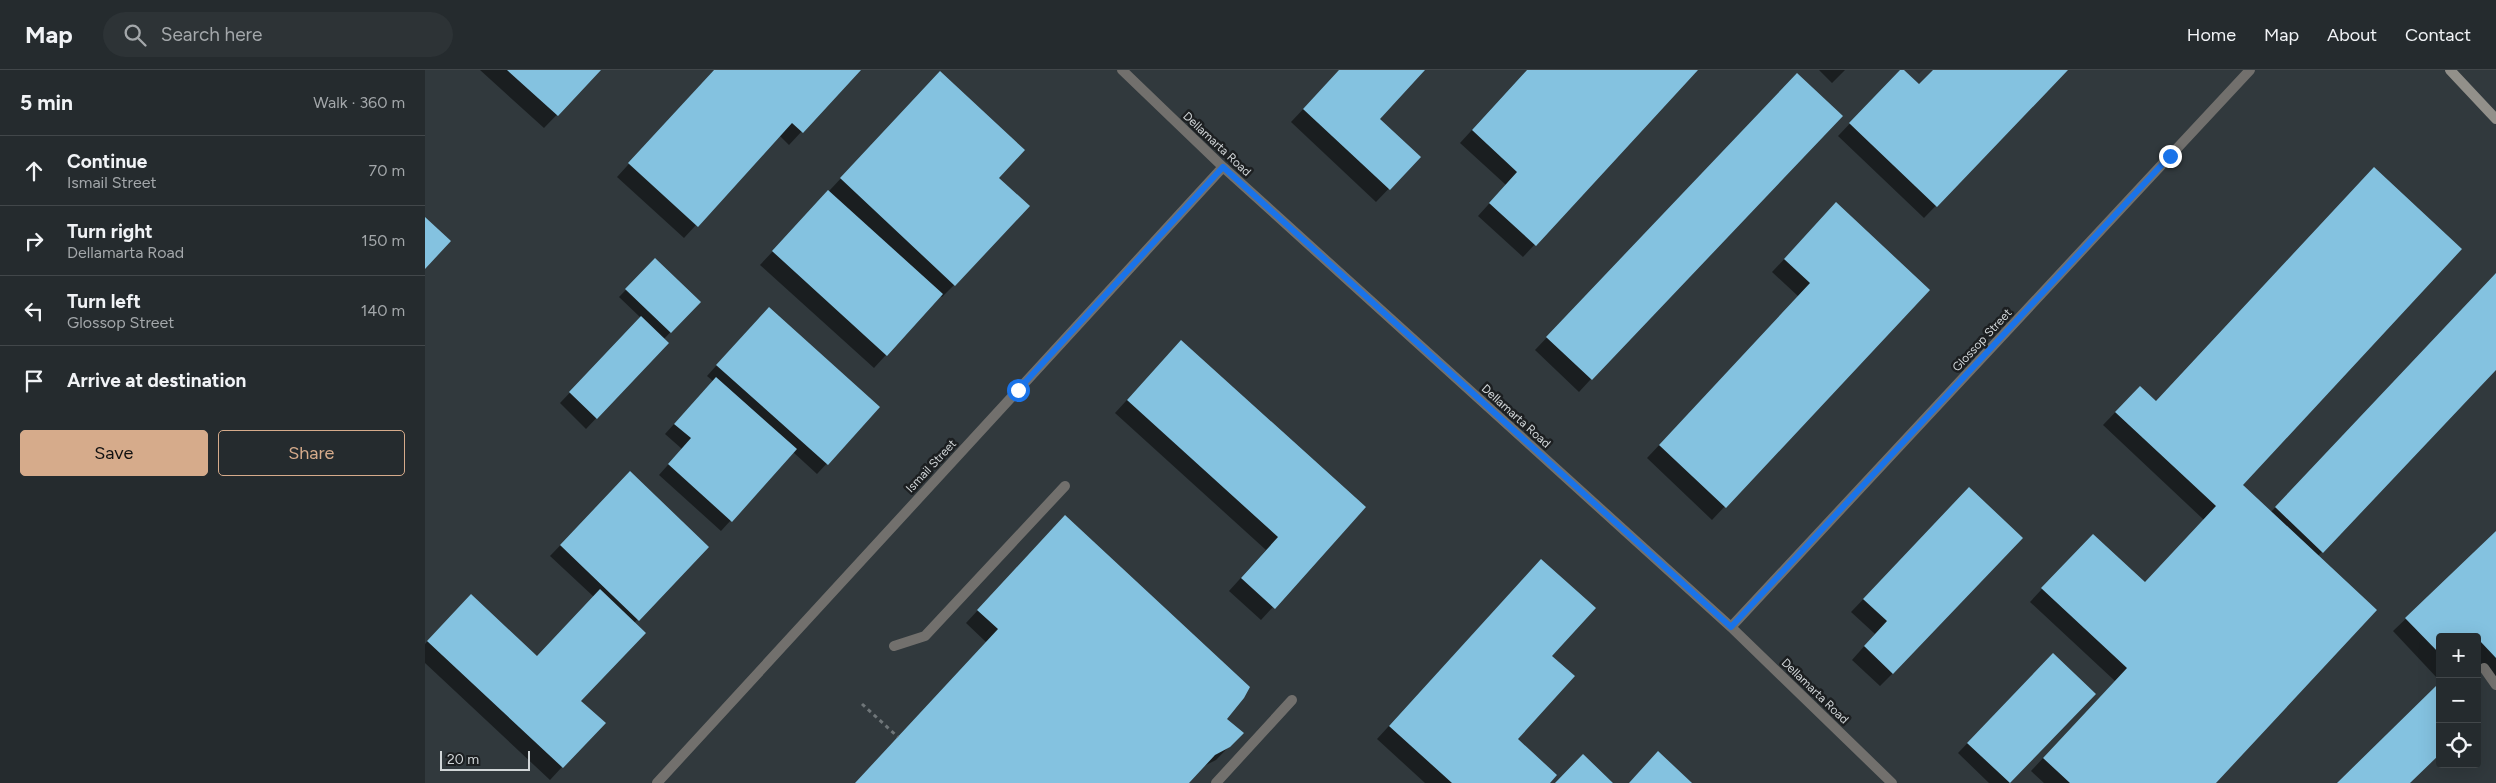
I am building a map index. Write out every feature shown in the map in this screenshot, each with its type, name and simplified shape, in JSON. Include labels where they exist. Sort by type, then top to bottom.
[{"type":"street","name":"Dellamarta Road","points":[[1122,70],[1223,167],[1731,627],[1892,783]]},
{"type":"street","name":"Glossop Street","points":[[1731,627],[2250,70]]},
{"type":"street","points":[[2449,70],[2496,119]]},
{"type":"street","name":"Ismail Street","points":[[657,783],[1223,167]]},
{"type":"street","points":[[895,646],[925,636],[1065,486]]},
{"type":"street","points":[[2484,668],[2496,685]]},
{"type":"street","points":[[1216,783],[1292,700]]},
{"type":"path","points":[[862,704],[898,737]]},
{"type":"building","points":[[507,70],[601,70],[558,116]]},
{"type":"building","points":[[714,70],[861,70],[803,133],[792,123],[698,227],[628,163]]},
{"type":"building","points":[[1339,70],[1425,70],[1380,119],[1421,157],[1390,190],[1303,109]]},
{"type":"building","points":[[1527,70],[1698,70],[1536,246],[1489,203],[1517,172],[1472,130]]},
{"type":"building","points":[[1900,70],[1904,70],[1919,84],[1933,70],[2068,70],[1937,207],[1849,123]]},
{"type":"building","points":[[940,71],[1025,150],[999,178],[1030,206],[955,286],[840,178]]},
{"type":"building","points":[[1797,73],[1843,116],[1592,380],[1546,337]]},
{"type":"building","points":[[2374,167],[2462,249],[2243,485],[2377,610],[2216,783],[2070,783],[2043,758],[2127,668],[2041,588],[2093,534],[2145,582],[2216,506],[2115,412],[2140,386],[2156,401]]},
{"type":"building","points":[[828,190],[943,294],[887,356],[772,251]]},
{"type":"building","points":[[1836,202],[1930,290],[1726,508],[1659,445],[1810,283],[1784,259]]},
{"type":"building","points":[[425,217],[451,241],[425,269]]},
{"type":"building","points":[[655,258],[701,302],[671,333],[625,289]]},
{"type":"building","points":[[2496,273],[2496,370],[2323,553],[2275,507]]},
{"type":"building","points":[[769,307],[880,407],[828,465],[716,365]]},
{"type":"building","points":[[641,316],[669,343],[597,419],[569,392]]},
{"type":"building","points":[[1181,340],[1366,507],[1275,609],[1241,578],[1278,537],[1127,400]]},
{"type":"building","points":[[716,377],[797,449],[732,522],[668,464],[691,438],[674,424]]},
{"type":"building","points":[[630,471],[709,547],[639,621],[560,545]]},
{"type":"building","points":[[1969,487],[2023,538],[1893,674],[1864,646],[1887,621],[1863,599]]},
{"type":"building","points":[[1065,515],[1250,687],[1244,698],[1227,719],[1244,733],[1230,747],[1215,755],[1189,783],[855,783],[998,629],[977,610]]},
{"type":"building","points":[[2496,531],[2496,658],[2481,642],[2481,633],[2436,633],[2436,650],[2405,618]]},
{"type":"building","points":[[1541,559],[1596,608],[1552,656],[1575,676],[1518,739],[1557,775],[1550,783],[1452,783],[1389,726]]},
{"type":"building","points":[[600,589],[646,633],[581,701],[606,723],[563,768],[427,641],[471,594],[537,656]]},
{"type":"building","points":[[2053,653],[2096,694],[2010,783],[1967,743]]},
{"type":"building","points":[[2436,686],[2436,758],[2410,783],[2337,783]]},
{"type":"building","points":[[1658,751],[1692,783],[1629,783]]},
{"type":"building","points":[[1583,754],[1613,783],[1555,783]]},
{"type":"route","points":[[1018,390],[1223,167],[1731,627],[2170,156]]}]
